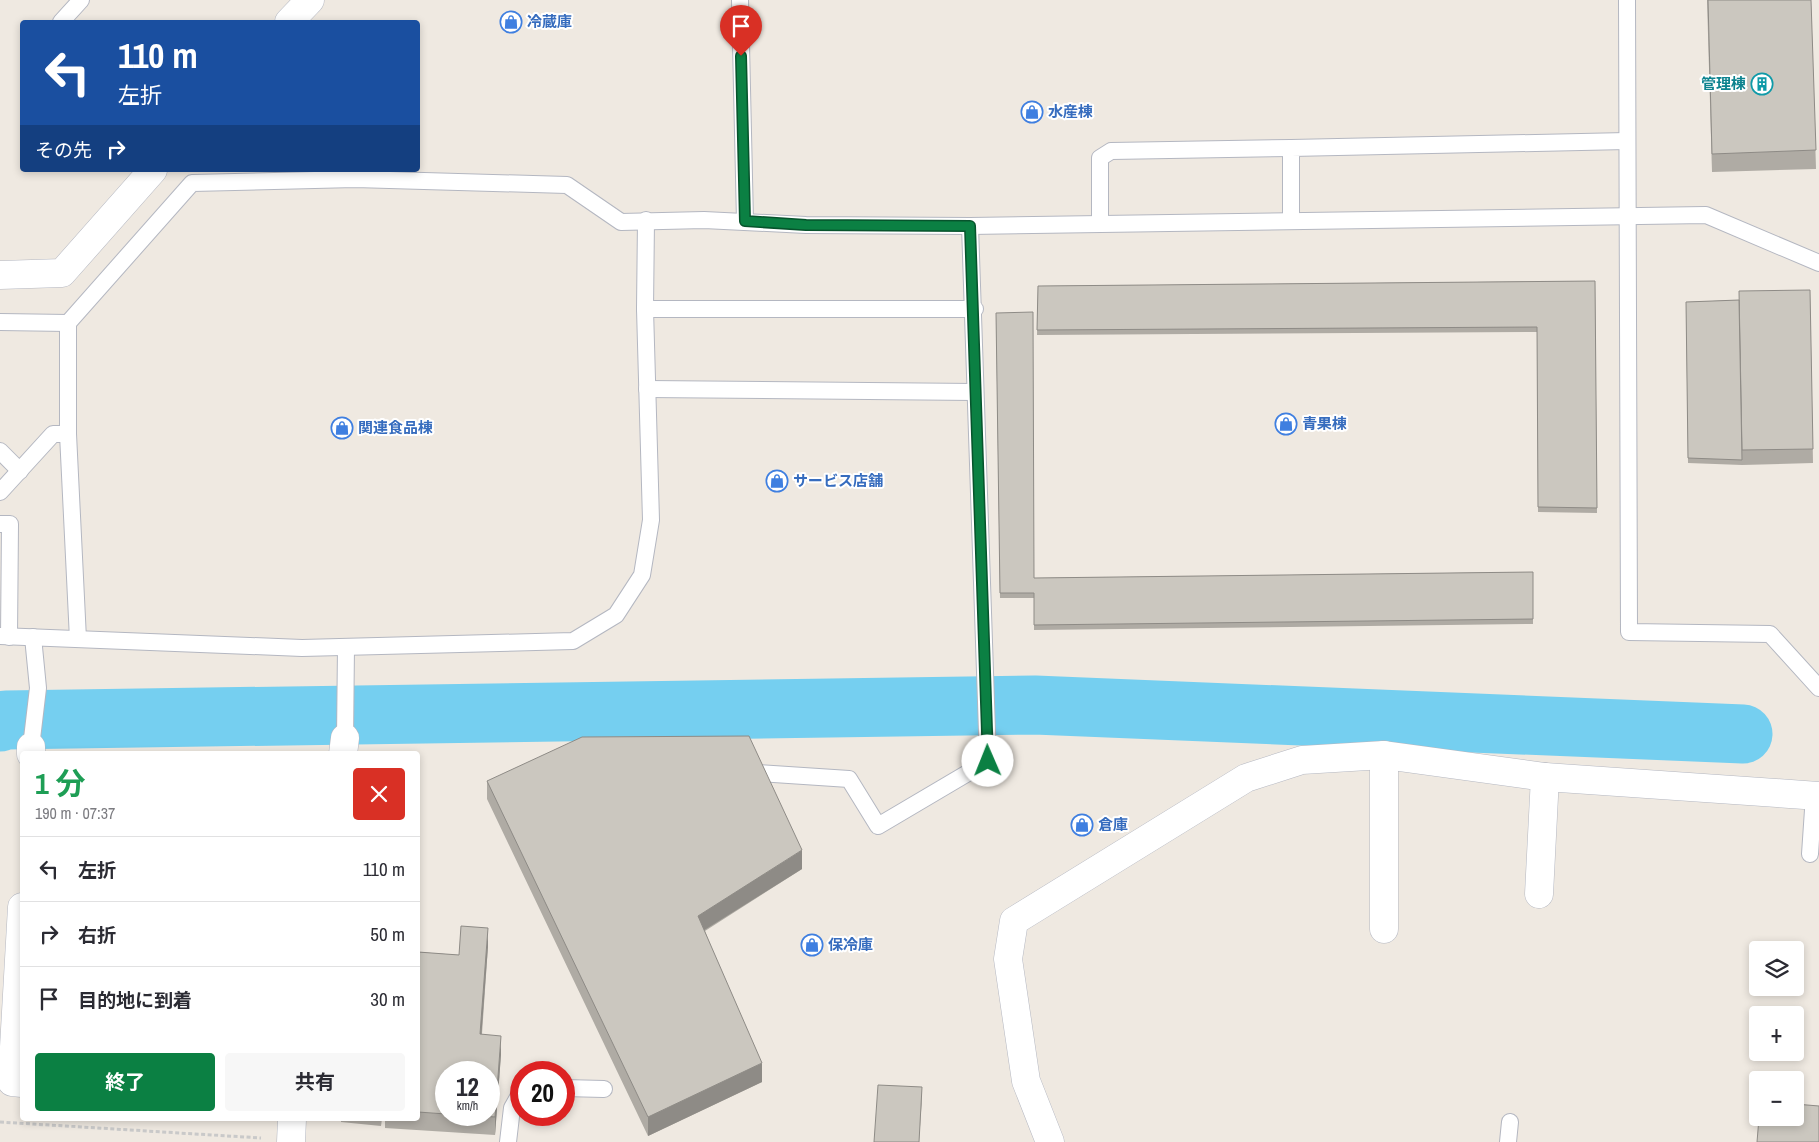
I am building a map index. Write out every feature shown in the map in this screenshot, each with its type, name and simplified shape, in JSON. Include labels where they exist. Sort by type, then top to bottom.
[{"type":"street","points":[[291,20],[310,0]]},
{"type":"street","points":[[0,275],[62,273],[151,172]]},
{"type":"street","points":[[1384,754],[1384,929]]},
{"type":"street","points":[[1050,1142],[1026,1080],[1008,959],[1014,921],[1246,778],[1302,760],[1384,754],[1545,777],[1817,795]]},
{"type":"street","points":[[1539,894],[1545,777]]},
{"type":"street","points":[[20,942],[12,1082],[20,1083]]},
{"type":"lane","points":[[63,20],[81,0]]},
{"type":"lane","points":[[740,0],[745,221]]},
{"type":"lane","points":[[1627,0],[1629,632],[1770,634],[1819,688]]},
{"type":"lane","points":[[1100,224],[1100,158],[1111,151],[1627,141]]},
{"type":"lane","points":[[1291,148],[1291,221]]},
{"type":"lane","points":[[78,639],[68,434],[68,323],[192,183],[355,179],[566,185],[620,222],[646,220],[745,221],[806,225],[970,226],[1706,215],[1819,263]]},
{"type":"lane","points":[[0,524],[10,524],[4,637],[346,648],[573,641],[616,615],[642,575],[651,520],[645,309],[646,220]]},
{"type":"lane","points":[[757,773],[849,779],[878,826],[988,761],[975,392],[975,309],[970,226]]},
{"type":"lane","points":[[645,309],[975,309]]},
{"type":"lane","points":[[0,322],[68,323]]},
{"type":"lane","points":[[647,389],[975,392]]},
{"type":"lane","points":[[0,492],[53,434],[68,434]]},
{"type":"lane","points":[[0,451],[20,471]]},
{"type":"lane","points":[[31,750],[38,688],[33,637]]},
{"type":"lane","points":[[344,746],[347,685],[346,648]]},
{"type":"lane","points":[[1810,854],[1817,795]]},
{"type":"lane","points":[[575,1088],[604,1089]]},
{"type":"lane","points":[[1508,1142],[1510,1122]]},
{"type":"lane","points":[[508,1142],[510,1125]]},
{"type":"path","points":[[0,1122],[291,1134]]},
{"type":"building","name":"管理棟","points":[[1708,0],[1811,0],[1816,150],[1712,154]]},
{"type":"building","points":[[1595,281],[1597,508],[1538,507],[1537,327],[1037,330],[1038,286]]},
{"type":"building","points":[[1810,290],[1813,449],[1742,450],[1739,291]]},
{"type":"building","points":[[1739,300],[1742,460],[1688,458],[1686,302]]},
{"type":"building","points":[[1033,312],[1034,578],[1533,572],[1533,619],[1034,625],[1034,593],[1000,593],[996,313]]},
{"type":"building","points":[[749,736],[802,850],[698,916],[762,1063],[648,1117],[487,781],[582,737]]},
{"type":"building","points":[[461,926],[488,928],[480,1034],[501,1036],[499,1061],[435,1061],[435,1113],[420,1112],[420,952],[459,955]]},
{"type":"building","points":[[878,1085],[922,1087],[919,1142],[874,1142]]},
{"type":"building","points":[[1804,1105],[1819,1106],[1819,1142],[1757,1142],[1758,1126],[1804,1126]]},
{"type":"waterway","points":[[0,722],[6,720],[1035,705],[1743,734]]},
{"type":"place","name":"冷蔵庫","points":[[511,22]]},
{"type":"place","name":"管理棟","points":[[1762,84]]},
{"type":"place","name":"水産棟","points":[[1032,112]]},
{"type":"place","name":"青果棟","points":[[1286,424]]},
{"type":"place","name":"関連食品棟","points":[[342,428]]},
{"type":"place","name":"サービス店舗","points":[[777,481]]},
{"type":"place","name":"倉庫","points":[[1082,825]]},
{"type":"place","name":"保冷庫","points":[[812,945]]},
{"type":"route","points":[[741,56],[745,221],[806,225],[970,226],[975,309],[975,392],[988,761]]}]
